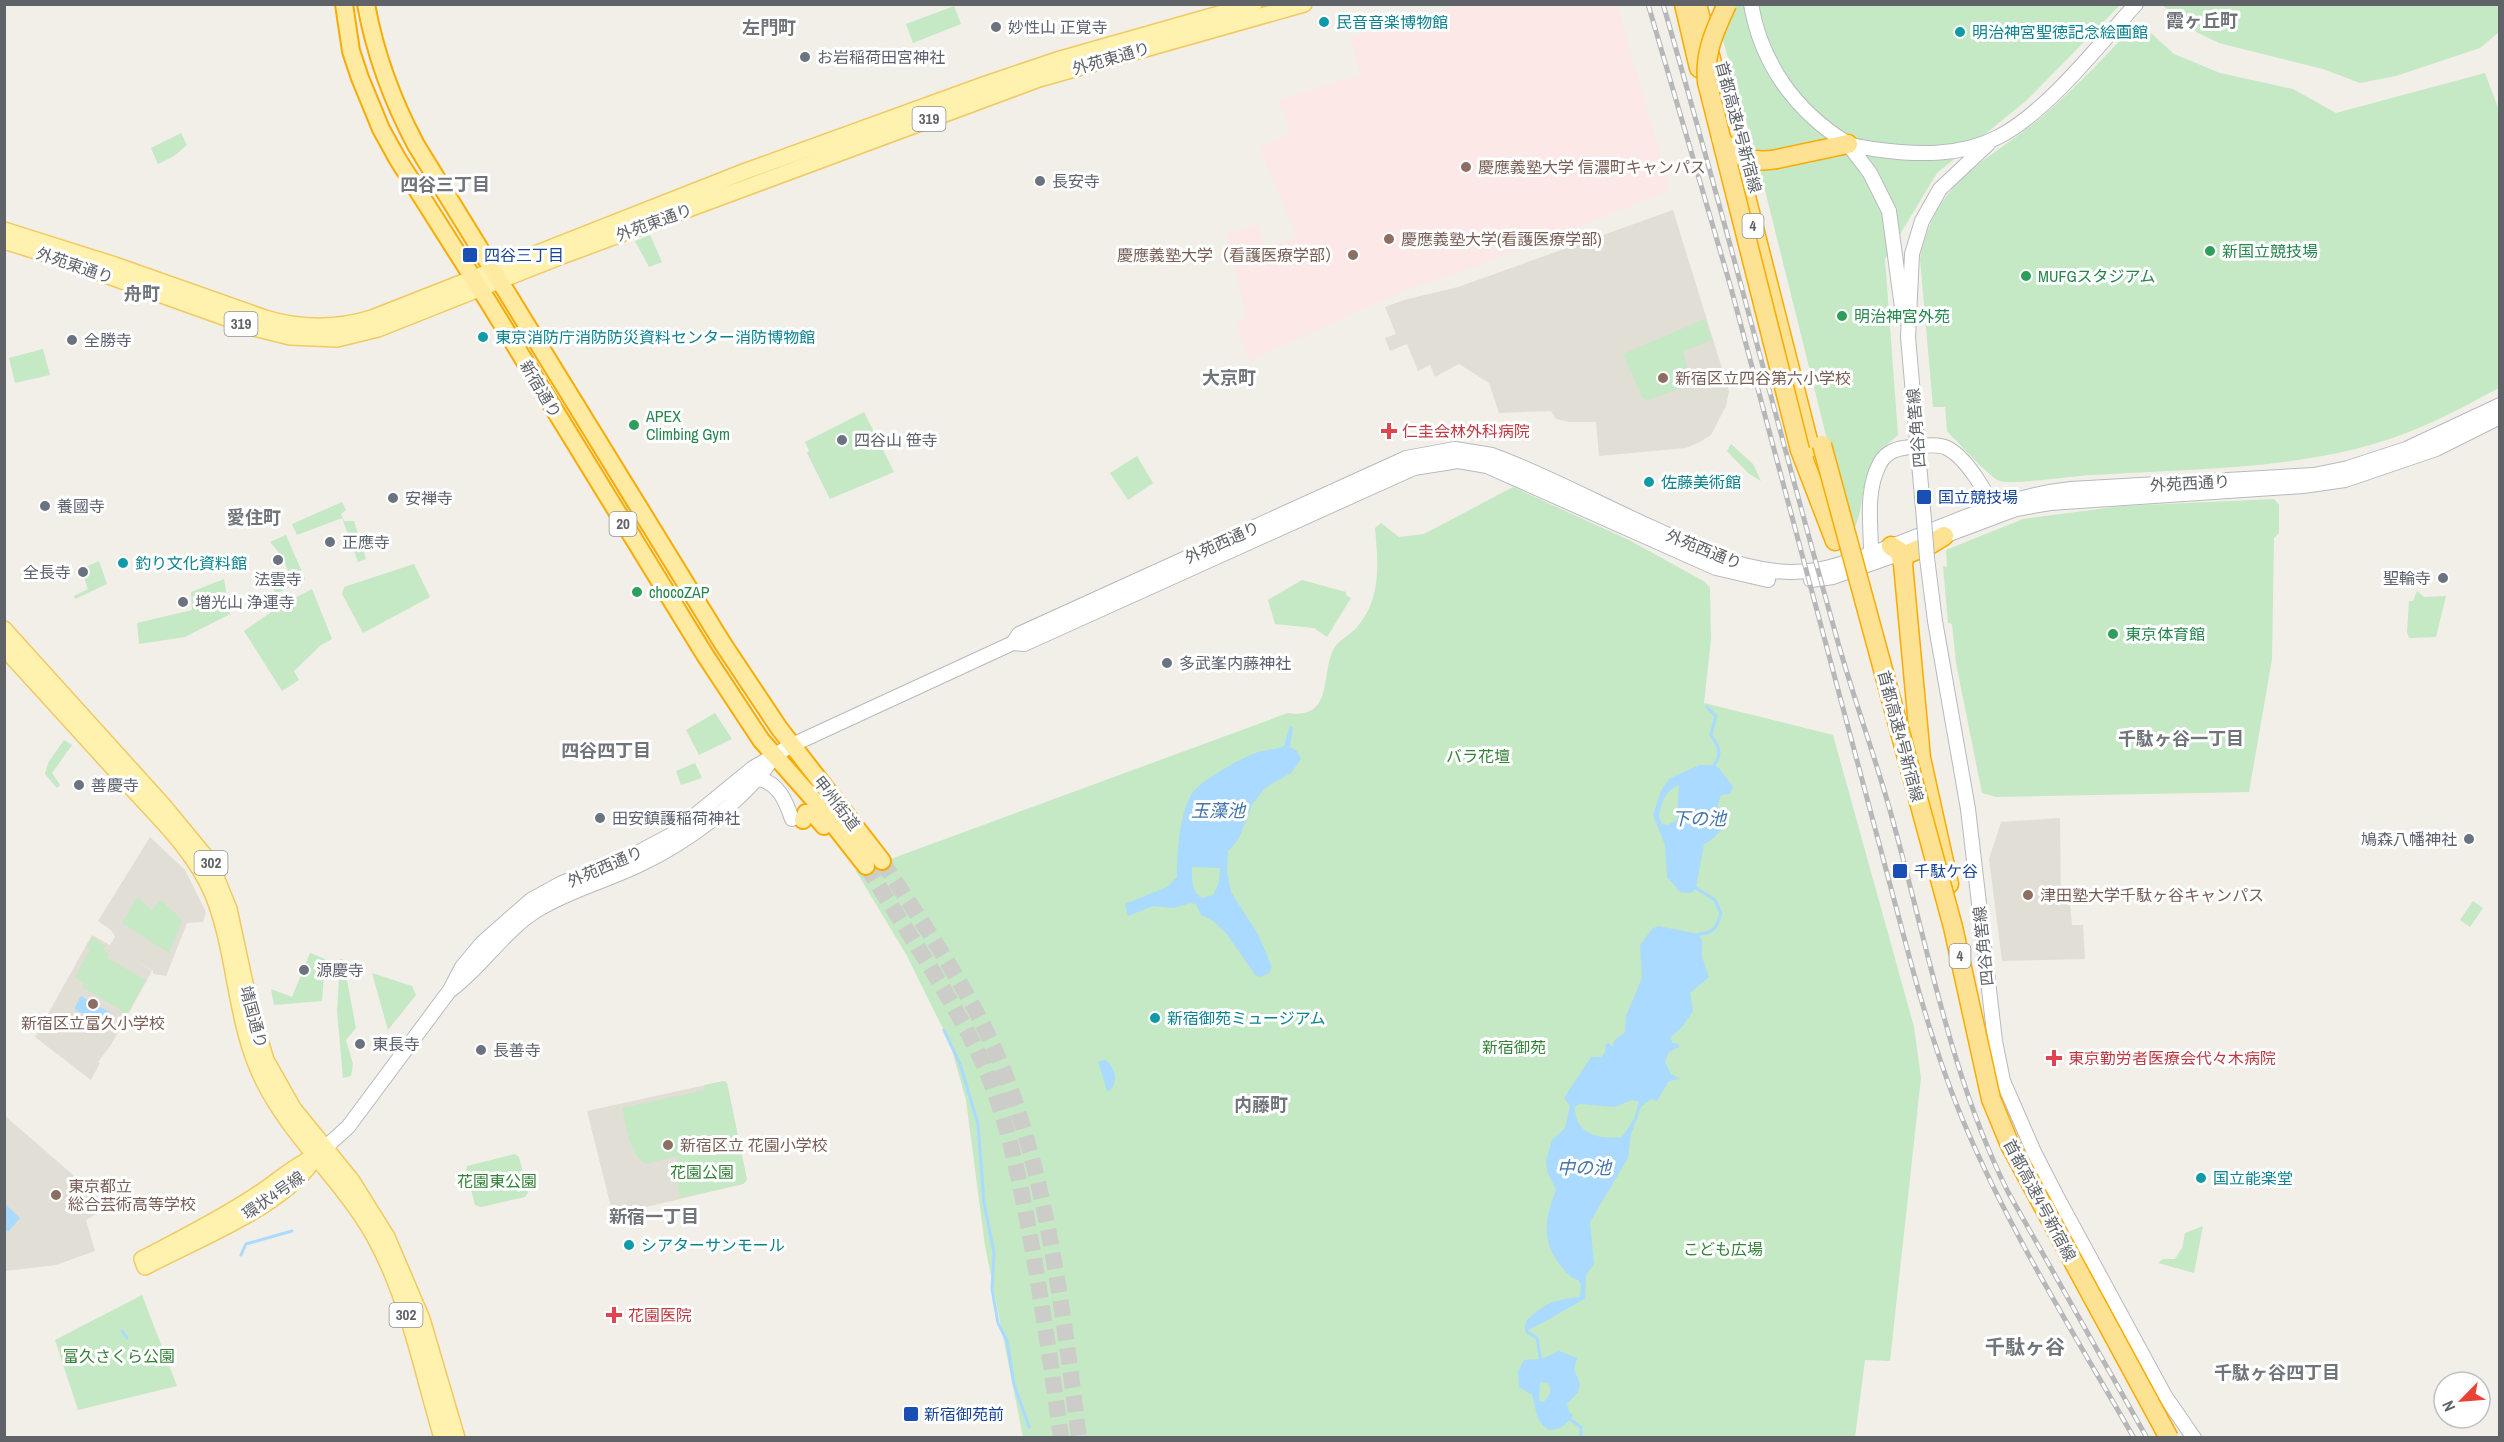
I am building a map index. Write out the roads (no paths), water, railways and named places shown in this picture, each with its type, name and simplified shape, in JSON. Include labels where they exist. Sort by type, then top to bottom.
[{"type":"highway","name":"新宿通り","points":[[344,4],[351,51],[381,129],[705,656],[775,756]]},
{"type":"highway","name":"新宿通り","points":[[366,4],[380,63],[400,116],[723,644],[792,746]]},
{"type":"highway","points":[[1684,4],[1713,122],[1724,143],[1731,150],[1749,160],[1777,159],[1848,144]]},
{"type":"highway","name":"首都高速4号新宿線","points":[[1696,4],[1816,447],[1935,860],[1967,989],[1985,1076],[1999,1121],[2169,1437]]},
{"type":"highway","name":"首都高速4号新宿線","points":[[1708,4],[1816,447],[1835,541],[1944,932],[1980,1102],[2000,1149],[2156,1437]]},
{"type":"highway","points":[[1727,4],[1707,56],[1709,94],[1800,450],[1835,541]]},
{"type":"highway","points":[[1944,536],[1905,555],[1898,554],[1925,779],[1943,852],[1967,989]]},
{"type":"highway","name":"甲州街道","points":[[792,746],[874,863]]},
{"type":"highway","name":"甲州街道","points":[[775,756],[874,863]]},
{"type":"highway","points":[[797,820],[806,813],[813,813],[833,837],[874,863]]},
{"type":"main road","name":"外苑東通り","points":[[4,230],[289,325],[335,327],[357,322],[497,275],[746,171],[1016,74],[1254,4]]},
{"type":"main road","name":"外苑東通り","points":[[556,251],[1039,79],[1304,4]]},
{"type":"main road","name":"四谷角筈線","points":[[1751,4],[1760,44],[1782,84],[1805,108],[1848,144],[1872,177],[1889,212],[1899,300],[1908,337]]},
{"type":"main road","name":"四谷角筈線","points":[[2136,4],[2037,110],[1971,158],[1945,184],[1922,221],[1912,254],[1909,275],[1908,337],[1927,558],[1937,632],[1968,809],[1988,988],[2003,1081],[2056,1195],[2165,1396],[2194,1437]]},
{"type":"main road","name":"四谷角筈線","points":[[1848,144],[1913,154],[1935,153],[1997,138]]},
{"type":"main road","name":"外苑東通り","points":[[4,241],[254,328],[305,339],[337,339],[362,334],[477,282]]},
{"type":"main road","name":"外苑西通り","points":[[1944,536],[1994,511],[2012,499],[2060,490],[2288,477],[2326,472],[2406,450],[2499,405]]},
{"type":"main road","name":"外苑西通り","points":[[321,1152],[348,1127],[450,990],[462,967],[482,943],[515,911],[555,887],[633,855],[670,835],[745,774],[792,746],[1013,643],[1024,644],[1399,475],[1443,462],[1472,462],[1496,469],[1732,573],[1766,580],[1797,582],[1833,577],[1864,567],[1994,511],[2050,502],[2302,486],[2345,480],[2418,456],[2499,417]]},
{"type":"main road","points":[[1864,567],[1870,553],[1871,491],[1877,470],[1889,453],[1917,446],[1940,446],[1953,453],[1980,484],[1994,511]]},
{"type":"main road","name":"外苑西通り","points":[[1013,643],[1019,634],[1406,458],[1440,450],[1465,450],[1492,455],[1708,553],[1755,569],[1775,572],[1814,571],[1870,553],[1898,554]]},
{"type":"main road","name":"靖国通り","points":[[4,629],[163,805],[210,862],[226,900],[251,1011],[266,1060],[293,1108],[363,1218],[386,1262],[435,1388],[457,1437]]},
{"type":"main road","name":"靖国通り","points":[[4,648],[156,815],[200,869],[219,912],[241,1015],[256,1065],[274,1099],[321,1152]]},
{"type":"main road","name":"外苑西通り","points":[[450,990],[472,974],[504,937],[537,910],[567,894],[638,866],[677,845],[759,779],[775,756]]},
{"type":"main road","points":[[759,779],[765,780],[781,793],[797,820]]},
{"type":"main road","name":"環状4号線","points":[[143,1263],[269,1201],[308,1171],[321,1152]]},
{"type":"main road","name":"靖国通り","points":[[435,1388],[442,1437]]},
{"type":"water","name":"玉藻池","points":[[1290,726],[1293,727],[1290,747],[1297,751],[1301,759],[1291,773],[1265,788],[1252,805],[1238,840],[1228,851],[1227,871],[1231,892],[1258,934],[1272,967],[1269,973],[1261,977],[1255,975],[1226,933],[1213,921],[1201,915],[1196,904],[1190,903],[1174,908],[1153,906],[1128,916],[1125,904],[1167,887],[1177,877],[1181,824],[1187,804],[1195,790],[1219,772],[1246,757],[1284,746]],"holes":[[[1192,867],[1220,868],[1219,882],[1213,895],[1202,898],[1194,888]]]},
{"type":"water","name":"下の池","points":[[1700,765],[1714,765],[1719,768],[1733,787],[1730,794],[1721,795],[1719,810],[1722,826],[1714,837],[1704,844],[1696,888],[1691,893],[1680,892],[1667,877],[1665,845],[1653,815],[1661,791],[1670,778]],"holes":[[[1679,785],[1677,820],[1668,825],[1662,824],[1659,817],[1667,794]]]},
{"type":"water","name":"中の池","points":[[1658,926],[1699,934],[1702,941],[1702,957],[1709,977],[1690,993],[1693,1011],[1682,1027],[1671,1037],[1672,1043],[1679,1044],[1679,1047],[1669,1052],[1665,1062],[1671,1074],[1680,1079],[1669,1081],[1657,1101],[1651,1099],[1641,1107],[1631,1134],[1628,1158],[1590,1222],[1594,1264],[1586,1275],[1585,1299],[1528,1330],[1526,1321],[1544,1306],[1564,1299],[1580,1297],[1581,1285],[1560,1265],[1547,1238],[1547,1219],[1556,1190],[1547,1171],[1546,1161],[1552,1140],[1565,1128],[1570,1106],[1564,1098],[1591,1057],[1601,1057],[1605,1052],[1606,1044],[1613,1047],[1614,1041],[1625,1032],[1626,1016],[1642,978],[1640,945],[1652,929]],"holes":[[[1632,1100],[1639,1102],[1634,1119],[1622,1137],[1605,1137],[1590,1133],[1579,1124],[1576,1116],[1575,1107],[1580,1104],[1615,1107]]]},
{"type":"water","points":[[81,996],[111,1013],[105,1025],[74,1009]]},
{"type":"water","points":[[1105,1060],[1112,1067],[1115,1075],[1114,1084],[1109,1091],[1107,1091],[1098,1061]]},
{"type":"water","points":[[5,1204],[20,1218],[8,1232],[5,1229]]},
{"type":"water","points":[[1559,1351],[1577,1358],[1574,1369],[1580,1384],[1578,1392],[1567,1404],[1569,1412],[1573,1415],[1563,1426],[1553,1430],[1549,1430],[1541,1423],[1532,1395],[1519,1387],[1518,1371],[1524,1360],[1541,1359]],"holes":[[[1540,1382],[1548,1383],[1549,1395],[1544,1402],[1539,1401]]]},
{"type":"waterway","points":[[1707,707],[1716,716],[1711,735],[1719,753],[1714,765]]},
{"type":"waterway","points":[[1696,888],[1715,900],[1721,913],[1714,928],[1699,934]]},
{"type":"waterway","points":[[944,1030],[960,1064],[978,1124],[984,1203],[994,1253],[992,1289],[998,1323],[1007,1341],[1014,1384],[1029,1427]]},
{"type":"waterway","points":[[241,1255],[246,1244],[292,1231]]},
{"type":"waterway","points":[[1530,1323],[1526,1326],[1527,1332],[1537,1338],[1541,1362]]},
{"type":"waterway","points":[[122,1331],[127,1338]]},
{"type":"waterway","points":[[1567,1417],[1581,1427],[1581,1438]]},
{"type":"tunnel","points":[[882,861],[969,999],[994,1048],[1012,1093],[1040,1189],[1050,1239],[1079,1438]]},
{"type":"tunnel","points":[[866,866],[956,1011],[992,1085],[1008,1133],[1020,1183],[1045,1325],[1061,1438]]},
{"type":"railway","points":[[1648,4],[1731,288],[1912,967],[1937,1049],[1967,1130],[2004,1209],[2134,1438]]},
{"type":"railway","points":[[1663,4],[1812,550],[1840,650],[1889,807],[1940,1002],[1969,1099],[2008,1192],[2147,1438]]},
{"type":"place","name":"民音音楽博物館","points":[[1324,22]]},
{"type":"place","name":"妙性山 正覚寺","points":[[996,27]]},
{"type":"place","name":"明治神宮聖徳記念絵画館","points":[[1960,32]]},
{"type":"place","name":"お岩稲荷田宮神社","points":[[805,57]]},
{"type":"place","name":"慶應義塾大学 信濃町キャンパス","points":[[1466,167]]},
{"type":"place","name":"長安寺","points":[[1040,181]]},
{"type":"place","name":"慶應義塾大学(看護医療学部)","points":[[1389,239]]},
{"type":"place","name":"新国立競技場","points":[[2210,251]]},
{"type":"place","name":"四谷三丁目","points":[[470,255]]},
{"type":"place","name":"慶應義塾大学（看護医療学部）","points":[[1353,255]]},
{"type":"place","name":"MUFGスタジアム","points":[[2026,276]]},
{"type":"place","name":"明治神宮外苑","points":[[1842,316]]},
{"type":"place","name":"東京消防庁消防防災資料センター消防博物館","points":[[483,337]]},
{"type":"place","name":"全勝寺","points":[[72,340]]},
{"type":"place","name":"新宿区立四谷第六小学校","points":[[1663,378]]},
{"type":"place","name":"APEX Climbing Gym","points":[[634,425]]},
{"type":"place","name":"仁圭会林外科病院","points":[[1389,431]]},
{"type":"place","name":"四谷山 笹寺","points":[[842,440]]},
{"type":"place","name":"佐藤美術館","points":[[1649,482]]},
{"type":"place","name":"国立競技場","points":[[1924,497]]},
{"type":"place","name":"安禅寺","points":[[393,498]]},
{"type":"place","name":"養國寺","points":[[45,506]]},
{"type":"place","name":"正應寺","points":[[330,542]]},
{"type":"place","name":"法雲寺","points":[[278,560]]},
{"type":"place","name":"釣り文化資料館","points":[[123,563]]},
{"type":"place","name":"全長寺","points":[[83,572]]},
{"type":"place","name":"聖輪寺","points":[[2443,578]]},
{"type":"place","name":"chocoZAP","points":[[637,592]]},
{"type":"place","name":"増光山 浄運寺","points":[[183,602]]},
{"type":"place","name":"東京体育館","points":[[2113,634]]},
{"type":"place","name":"多武峯内藤神社","points":[[1167,663]]},
{"type":"place","name":"善慶寺","points":[[79,785]]},
{"type":"place","name":"田安鎮護稲荷神社","points":[[600,818]]},
{"type":"place","name":"鳩森八幡神社","points":[[2469,839]]},
{"type":"place","name":"千駄ケ谷","points":[[1900,871]]},
{"type":"place","name":"津田塾大学千駄ヶ谷キャンパス","points":[[2028,895]]},
{"type":"place","name":"源慶寺","points":[[304,970]]},
{"type":"place","name":"新宿区立富久小学校","points":[[93,1004]]},
{"type":"place","name":"新宿御苑ミュージアム","points":[[1155,1018]]},
{"type":"place","name":"東長寺","points":[[360,1044]]},
{"type":"place","name":"長善寺","points":[[481,1050]]},
{"type":"place","name":"東京勤労者医療会代々木病院","points":[[2054,1058]]},
{"type":"place","name":"新宿区立 花園小学校","points":[[668,1145]]},
{"type":"place","name":"国立能楽堂","points":[[2201,1178]]},
{"type":"place","name":"東京都立 総合芸術高等学校","points":[[56,1195]]},
{"type":"place","name":"シアターサンモール","points":[[629,1245]]},
{"type":"place","name":"花園医院","points":[[614,1315]]},
{"type":"place","name":"新宿御苑前","points":[[911,1414]]},
{"type":"district","name":"霞ヶ丘町","points":[[2202,21]]},
{"type":"district","name":"左門町","points":[[769,28]]},
{"type":"district","name":"四谷三丁目","points":[[445,185]]},
{"type":"district","name":"舟町","points":[[142,294]]},
{"type":"district","name":"大京町","points":[[1229,378]]},
{"type":"district","name":"愛住町","points":[[254,518]]},
{"type":"district","name":"千駄ヶ谷一丁目","points":[[2181,739]]},
{"type":"district","name":"四谷四丁目","points":[[606,751]]},
{"type":"district","name":"内藤町","points":[[1261,1105]]},
{"type":"district","name":"新宿一丁目","points":[[654,1217]]},
{"type":"district","name":"千駄ヶ谷","points":[[2025,1347]]},
{"type":"district","name":"千駄ヶ谷四丁目","points":[[2277,1373]]},
{"type":"park label","name":"バラ花壇","points":[[1478,756]]},
{"type":"park label","name":"新宿御苑","points":[[1514,1047]]},
{"type":"park label","name":"花園公園","points":[[702,1172]]},
{"type":"park label","name":"花園東公園","points":[[497,1181]]},
{"type":"park label","name":"こども広場","points":[[1723,1249]]},
{"type":"park label","name":"富久さくら公園","points":[[119,1356]]}]
